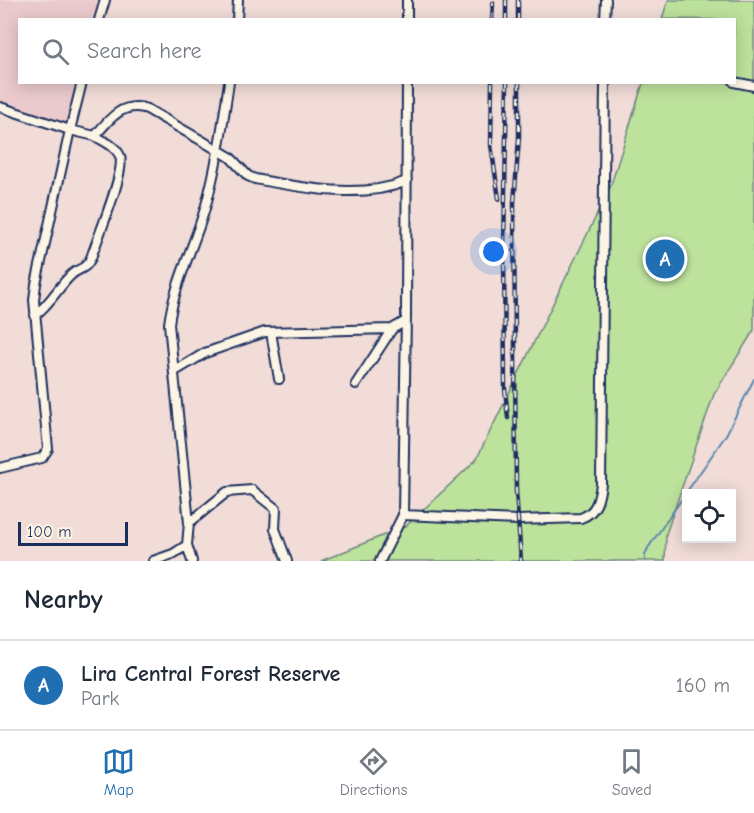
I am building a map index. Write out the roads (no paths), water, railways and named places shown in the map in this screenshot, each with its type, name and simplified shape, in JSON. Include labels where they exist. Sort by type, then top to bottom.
[{"type":"street","points":[[100,18],[105,0]]},
{"type":"street","points":[[237,18],[238,0]]},
{"type":"street","points":[[407,0],[407,18]]},
{"type":"street","points":[[605,18],[606,0]]},
{"type":"street","points":[[736,82],[754,86]]},
{"type":"street","points":[[0,468],[42,458],[48,448],[35,315],[36,284],[82,84]]},
{"type":"street","points":[[192,561],[187,545],[189,523],[169,324],[170,311],[206,205],[218,152],[229,84]]},
{"type":"street","points":[[380,561],[403,515],[407,84]]},
{"type":"street","points":[[403,515],[518,520],[581,518],[588,515],[599,500],[605,84]]},
{"type":"street","points":[[0,107],[70,130],[95,135],[115,148],[121,160],[121,171],[86,268],[70,276],[53,298],[35,315]]},
{"type":"street","points":[[95,135],[118,112],[129,107],[139,107],[147,109],[230,157],[248,176],[255,179],[307,189],[382,190],[407,181]]},
{"type":"street","points":[[175,371],[205,353],[271,332],[392,329],[406,321]]},
{"type":"street","points":[[356,384],[392,329]]},
{"type":"street","points":[[271,332],[279,379]]},
{"type":"street","points":[[189,523],[227,492],[252,490],[276,509],[275,529],[287,561]]},
{"type":"street","points":[[153,561],[187,545]]},
{"type":"waterway","points":[[645,561],[648,548],[726,435],[754,379]]},
{"type":"railway","points":[[506,0],[506,18]]},
{"type":"railway","points":[[518,0],[518,18]]},
{"type":"railway","points":[[492,18],[493,3]]},
{"type":"railway","points":[[492,84],[491,145],[499,199]]},
{"type":"railway","points":[[507,84],[504,247],[505,389],[508,418]]},
{"type":"railway","points":[[519,84],[519,138],[514,203],[516,491],[521,561]]},
{"type":"place","name":"Lira Central Forest Reserve","points":[[665,259]]}]
